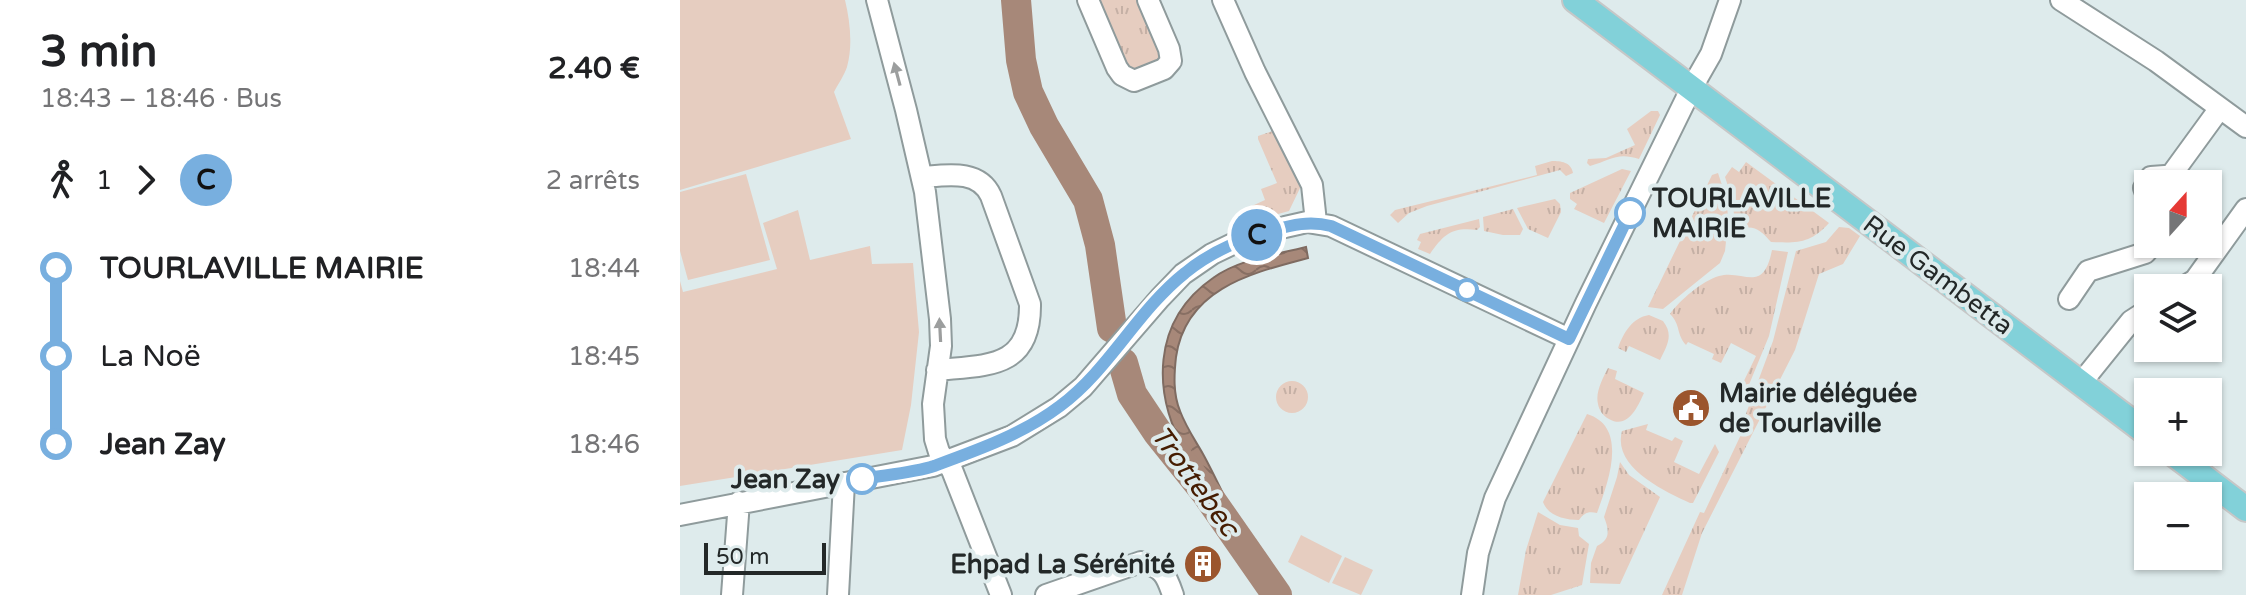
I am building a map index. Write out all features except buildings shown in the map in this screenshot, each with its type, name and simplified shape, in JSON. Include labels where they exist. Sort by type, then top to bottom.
[{"type":"main road","name":"Rue Gambetta","points":[[1575,0],[2134,423]]},
{"type":"main road","points":[[2189,466],[2246,509]]},
{"type":"street","points":[[877,0],[922,177],[940,319],[941,346],[933,404],[935,439],[939,452],[952,470],[1001,595]]},
{"type":"street","points":[[1088,0],[1117,68],[1127,79],[1134,81],[1164,69],[1171,61],[1148,0]]},
{"type":"street","points":[[1223,0],[1312,185],[1316,222]]},
{"type":"street","points":[[1472,595],[1478,553],[1495,498],[1569,339],[1711,54],[1730,0]]},
{"type":"street","points":[[2061,0],[2091,8],[2156,61],[2246,127]]},
{"type":"street","points":[[2178,170],[2220,108]]},
{"type":"street","points":[[922,177],[970,177],[984,184],[1030,304],[1027,335],[1018,348],[1000,362],[937,370]]},
{"type":"street","points":[[2199,274],[2246,209]]},
{"type":"street","points":[[680,515],[933,466],[1012,436],[1059,407],[1083,387],[1175,282],[1212,254],[1245,238],[1285,227],[1316,222],[1331,226],[1569,339]]},
{"type":"street","points":[[2069,299],[2088,271],[2134,256]]},
{"type":"street","points":[[2081,383],[2134,319]]},
{"type":"street","points":[[838,595],[844,483]]},
{"type":"street","points":[[732,595],[739,502]]},
{"type":"street","points":[[1046,595],[1141,562],[1157,566],[1167,577],[1173,595]]},
{"type":"green space","points":[[680,0],[845,0],[850,51],[846,70],[834,92],[851,139],[680,190]]},
{"type":"green space","points":[[1095,0],[1142,0],[1160,39],[1158,63],[1135,72],[1124,65]]},
{"type":"green space","points":[[1651,111],[1658,111],[1660,115],[1639,159],[1619,157],[1590,166],[1587,163],[1588,159],[1606,158],[1635,145],[1627,129]]},
{"type":"green space","points":[[1273,131],[1302,184],[1289,211],[1246,223],[1242,217],[1243,210],[1265,200],[1261,189],[1277,183],[1258,139],[1258,136]]},
{"type":"green space","points":[[1552,161],[1568,164],[1573,173],[1566,176],[1560,170],[1427,206],[1409,213],[1398,223],[1390,215],[1395,210],[1537,175],[1535,166]]},
{"type":"green space","points":[[1746,162],[1829,223],[1816,235],[1796,242],[1771,242],[1751,228],[1736,231],[1732,198],[1725,177],[1732,167],[1739,172]]},
{"type":"green space","points":[[1622,169],[1631,171],[1604,223],[1574,209],[1577,204],[1570,199],[1570,193]]},
{"type":"green space","points":[[1718,173],[1727,200],[1728,222],[1725,251],[1720,263],[1663,309],[1648,307],[1712,175]]},
{"type":"green space","points":[[746,174],[770,260],[688,280],[680,251],[680,192]]},
{"type":"green space","points":[[1555,199],[1560,204],[1561,212],[1548,238],[1528,229],[1517,208]]},
{"type":"green space","points":[[1513,209],[1523,229],[1520,235],[1484,231],[1483,217]]},
{"type":"green space","points":[[798,210],[810,260],[870,246],[872,264],[913,263],[919,332],[911,405],[902,450],[680,486],[680,281],[683,292],[777,269],[763,223]]},
{"type":"green space","points":[[1479,219],[1480,227],[1477,230],[1449,233],[1430,254],[1418,249],[1420,234]]},
{"type":"green space","points":[[1839,227],[1849,228],[1860,236],[1843,264],[1819,274],[1795,350],[1702,533],[1682,595],[1662,595],[1700,512],[1704,513],[1746,424],[1744,419],[1773,341],[1796,251],[1826,242]]},
{"type":"green space","points":[[1772,250],[1788,252],[1769,336],[1746,392],[1740,389],[1756,356],[1731,343],[1721,363],[1712,359],[1714,354],[1688,342],[1686,345],[1670,314],[1679,303],[1712,278],[1758,276],[1768,264]]},
{"type":"green space","points":[[1649,315],[1663,321],[1668,331],[1660,360],[1629,346],[1626,352],[1618,348],[1629,327]]},
{"type":"green space","points":[[1608,368],[1617,371],[1615,379],[1644,393],[1631,415],[1622,421],[1607,418],[1597,399]]},
{"type":"green space","points":[[1292,381],[1303,386],[1308,397],[1303,408],[1292,413],[1281,408],[1276,397],[1281,386]]},
{"type":"green space","points":[[1587,414],[1600,421],[1608,431],[1612,444],[1610,473],[1597,513],[1586,513],[1579,520],[1568,519],[1553,514],[1543,502]]},
{"type":"green space","points":[[1648,424],[1646,430],[1672,441],[1675,437],[1683,441],[1674,462],[1699,474],[1715,444],[1719,452],[1693,503],[1642,476],[1625,456],[1621,444],[1622,431]]},
{"type":"green space","points":[[1620,462],[1629,475],[1660,497],[1620,584],[1590,583],[1591,563],[1597,546],[1608,534],[1604,517]]},
{"type":"green space","points":[[1538,512],[1560,525],[1578,528],[1579,536],[1589,544],[1582,585],[1551,595],[1518,595],[1526,550]]},
{"type":"green space","points":[[1301,535],[1342,556],[1329,583],[1288,562]]},
{"type":"green space","points":[[1345,557],[1373,570],[1361,595],[1332,583]]},
{"type":"water","points":[[1306,247],[1308,258],[1244,278],[1207,299],[1182,334],[1175,364],[1176,398],[1185,422],[1233,514],[1222,523],[1177,462],[1186,453],[1167,407],[1163,383],[1168,337],[1178,315],[1193,295],[1213,278],[1246,262]]},
{"type":"waterway","name":"Trottebec","points":[[1016,0],[1021,60],[1028,92],[1044,126],[1088,200],[1100,245],[1112,328]]},
{"type":"waterway","name":"Trottebec","points":[[1123,363],[1132,394],[1277,595]]},
{"type":"bus line","name":"C","points":[[862,479],[933,466],[978,450],[1012,436],[1059,407],[1083,387],[1183,274],[1227,245],[1245,238],[1307,222],[1331,226],[1569,339],[1630,213]]},
{"type":"place","name":"TOURLAVILLE MAIRIE","points":[[1630,213]]},
{"type":"place","name":"Mairie déléguée de Tourlaville","points":[[1691,408]]},
{"type":"place","name":"Jean Zay","points":[[862,479]]},
{"type":"place","name":"Ehpad La Sérénité","points":[[1203,564]]}]
